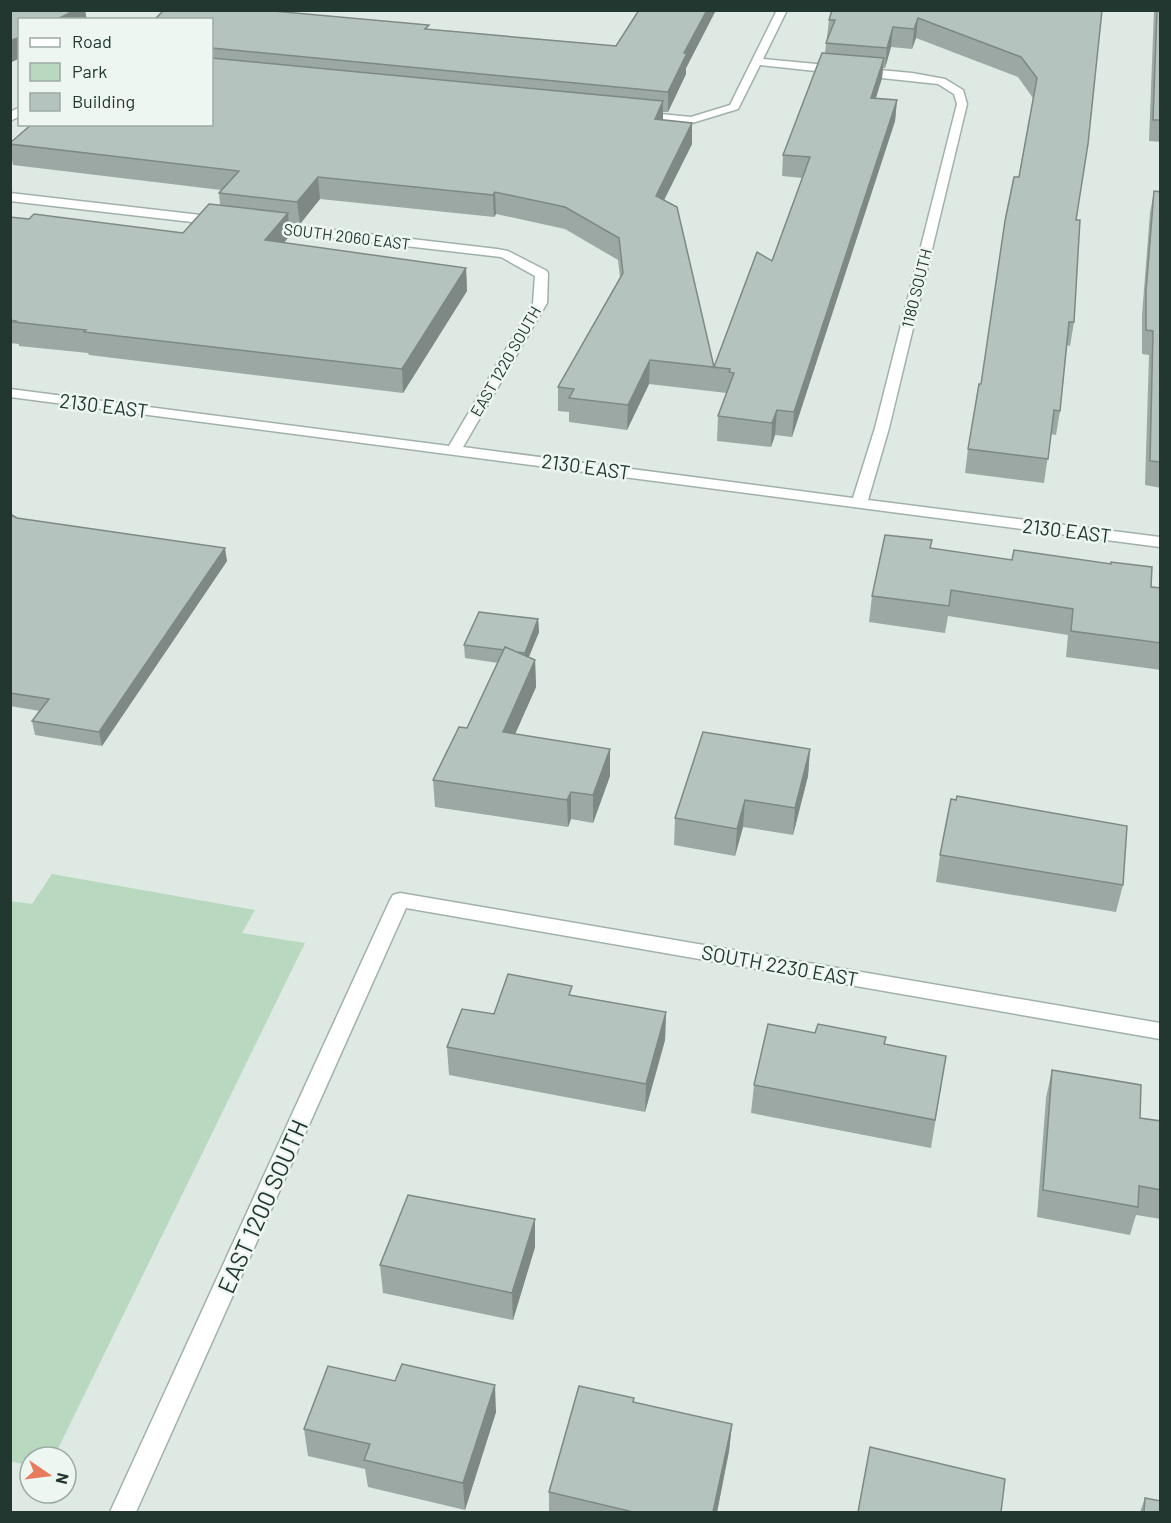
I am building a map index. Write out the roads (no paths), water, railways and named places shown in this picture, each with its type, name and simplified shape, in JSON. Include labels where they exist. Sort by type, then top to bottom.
[{"type":"street","points":[[633,114],[692,120],[734,107],[782,10]]},
{"type":"street","name":"1180 SOUTH","points":[[758,62],[912,76],[941,81],[959,92],[962,104],[882,428],[859,503]]},
{"type":"street","name":"SOUTH 2060 EAST","points":[[10,197],[504,254]]},
{"type":"street","name":"EAST 1220 SOUTH","points":[[454,450],[540,303],[542,274],[504,254]]},
{"type":"street","name":"2130 EAST","points":[[10,393],[1161,542]]},
{"type":"street","name":"SOUTH 2230 EAST","points":[[399,900],[1161,1031]]},
{"type":"street","name":"EAST 1200 SOUTH","points":[[123,1512],[399,900]]}]
